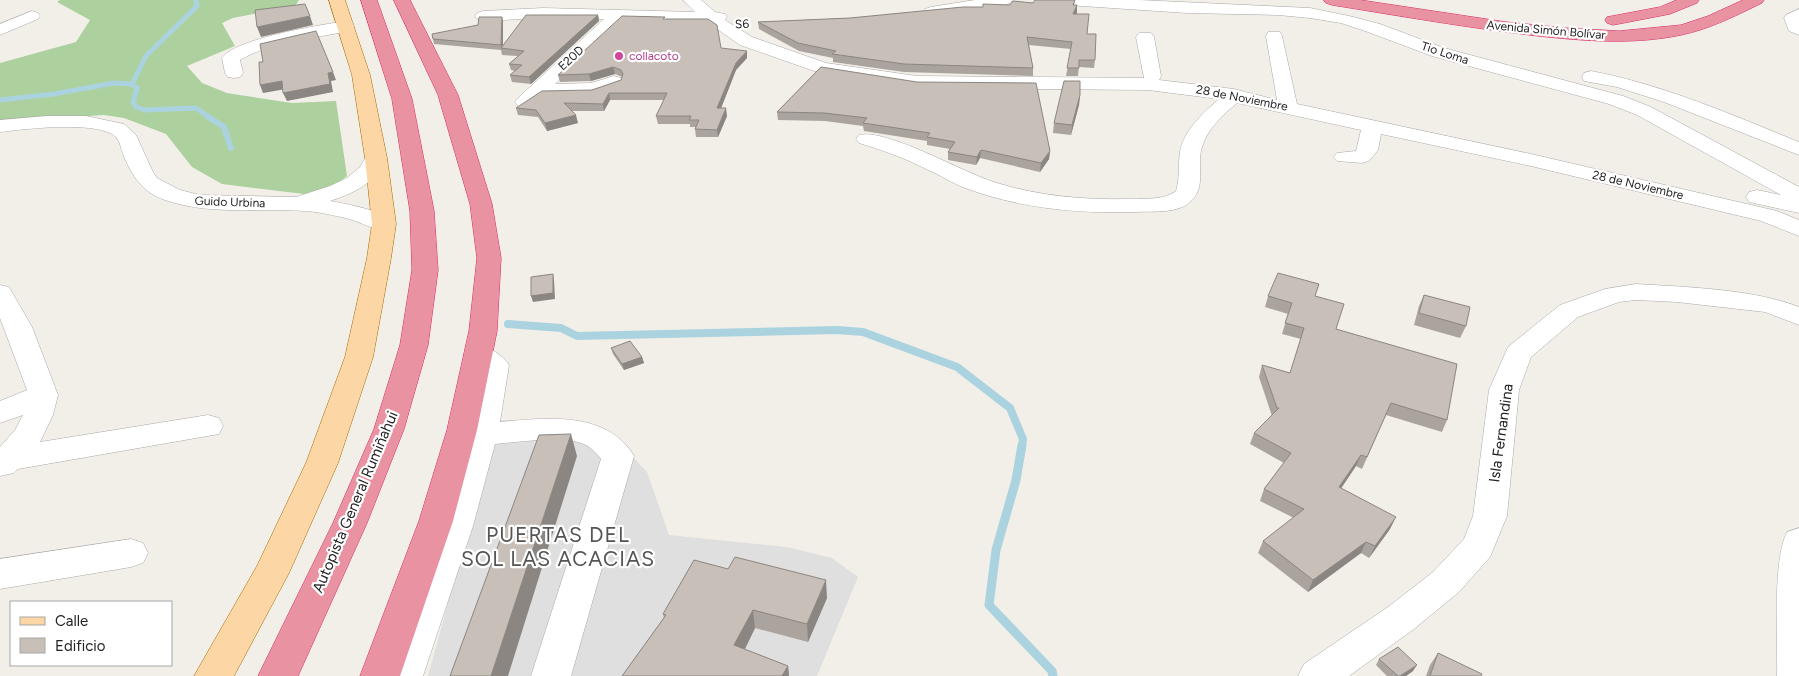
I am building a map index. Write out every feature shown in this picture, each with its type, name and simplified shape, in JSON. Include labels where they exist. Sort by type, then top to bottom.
[{"type":"highway","name":"Autopista General Rumiñahui","points":[[278,676],[350,522],[389,430],[414,345],[425,270],[422,210],[402,99],[369,0]]},
{"type":"highway","points":[[380,676],[436,521],[462,430],[483,331],[489,258],[481,204],[448,95],[402,0]]},
{"type":"highway","name":"Avenida Simón Bolívar","points":[[1332,0],[1500,27],[1571,35],[1622,36],[1671,32],[1702,24],[1756,0]]},
{"type":"highway","name":"Avenida Simón Bolívar","points":[[1398,0],[1524,19],[1598,21],[1641,17],[1664,11],[1691,0]]},
{"type":"main road","points":[[214,676],[272,573],[322,463],[359,357],[384,224],[376,158],[361,75],[337,0]]},
{"type":"street","points":[[504,14],[525,0]]},
{"type":"street","name":"28 de Noviembre","points":[[691,0],[727,18],[746,41],[823,68],[918,82],[1181,86],[1287,101],[1372,125],[1533,154],[1768,216],[1799,229]]},
{"type":"street","points":[[916,13],[967,7],[1004,0]]},
{"type":"street","name":"Tio Loma","points":[[1067,0],[1187,8],[1278,10],[1343,19],[1438,52],[1616,100],[1644,111],[1799,196]]},
{"type":"street","points":[[483,16],[572,13],[727,18],[783,46],[831,62],[856,67],[940,74],[1152,76],[1218,83],[1287,101],[1533,154],[1799,206]]},
{"type":"street","points":[[1799,14],[1792,18],[1795,27],[1799,30]]},
{"type":"street","name":"E20D","points":[[614,82],[593,89],[531,96],[618,15]]},
{"type":"street","points":[[0,30],[32,16]]},
{"type":"street","points":[[234,73],[231,58],[242,52],[277,41],[346,26]]},
{"type":"street","points":[[1274,36],[1287,101]]},
{"type":"street","points":[[1145,37],[1152,76]]},
{"type":"street","points":[[1401,38],[1419,38],[1509,64],[1606,79],[1640,87],[1694,106],[1799,149]]},
{"type":"street","points":[[866,139],[899,149],[967,180],[999,191],[1047,202],[1115,206],[1160,204],[1173,202],[1184,196],[1188,187],[1192,147],[1202,127],[1234,95]]},
{"type":"street","name":"Guido Urbina","points":[[0,126],[73,120],[115,126],[126,134],[144,178],[154,188],[193,202],[225,204],[288,203]]},
{"type":"street","points":[[1344,157],[1362,157],[1368,150],[1372,125]]},
{"type":"street","points":[[288,203],[321,197],[349,186],[369,172],[376,158]]},
{"type":"street","points":[[288,203],[326,206],[358,213],[384,224]]},
{"type":"street","name":"Isla Fernandina","points":[[1318,676],[1401,618],[1446,582],[1478,547],[1490,516],[1504,390],[1518,354],[1570,311],[1614,295],[1636,292],[1677,294],[1785,306],[1799,317]]},
{"type":"street","points":[[0,293],[9,330],[43,395],[38,415],[28,436],[4,464]]},
{"type":"street","points":[[403,676],[456,526],[482,434],[495,365],[478,354]]},
{"type":"street","points":[[0,413],[43,395]]},
{"type":"street","points":[[4,464],[208,426]]},
{"type":"street","points":[[482,434],[552,430],[576,432],[598,438],[618,456],[551,676]]},
{"type":"street","points":[[1797,676],[1796,566],[1799,542]]},
{"type":"street","points":[[0,574],[131,553]]},
{"type":"shaded area","name":"PUERTAS DEL SOL LAS ACACIAS","points":[[498,420],[545,420],[616,439],[647,472],[669,535],[787,547],[832,558],[858,577],[817,676],[428,676]]},
{"type":"green space","points":[[60,0],[299,0],[295,6],[233,18],[222,23],[235,46],[187,66],[202,83],[227,93],[292,103],[336,101],[347,176],[332,187],[304,194],[222,184],[192,167],[166,134],[124,118],[104,115],[0,122],[0,63],[76,42],[90,20],[57,2]]},
{"type":"building","points":[[1035,0],[1075,0],[1073,5],[1077,5],[1073,14],[1089,14],[1087,34],[1096,34],[1095,60],[1079,60],[1079,68],[1067,68],[1072,42],[1027,37],[1033,68],[904,64],[832,54],[836,51],[798,43],[758,22],[850,18],[963,7],[983,7],[983,4],[1010,5],[1013,1],[1033,3]]},
{"type":"building","points":[[305,4],[310,16],[257,27],[255,10]]},
{"type":"building","points":[[526,15],[598,15],[529,77],[510,75],[522,65],[509,64],[524,51],[501,48]]},
{"type":"building","points":[[622,16],[665,17],[663,19],[708,19],[717,25],[721,48],[747,51],[736,63],[717,108],[726,108],[717,130],[695,129],[699,120],[689,120],[691,116],[656,116],[667,93],[609,93],[603,104],[564,103],[576,115],[545,123],[536,110],[516,108],[542,91],[592,90],[621,80],[623,74],[621,70],[613,67],[589,74],[558,75]]},
{"type":"building","points":[[479,17],[502,17],[501,45],[433,39],[432,34],[478,25]]},
{"type":"building","points":[[316,31],[333,72],[328,73],[330,84],[283,93],[282,81],[260,85],[259,62],[263,62],[260,44]]},
{"type":"building","points":[[821,67],[917,82],[1036,83],[1050,151],[1041,163],[981,150],[977,157],[948,152],[955,142],[927,137],[930,133],[863,123],[867,118],[824,113],[777,112]]},
{"type":"building","points":[[1064,81],[1080,81],[1080,95],[1072,125],[1054,123]]},
{"type":"building","points":[[1278,273],[1319,284],[1315,296],[1344,304],[1336,329],[1457,364],[1447,420],[1391,403],[1367,457],[1361,455],[1339,487],[1396,517],[1375,546],[1366,542],[1313,580],[1263,541],[1304,509],[1264,489],[1291,453],[1254,433],[1279,408],[1277,408],[1262,365],[1290,373],[1304,328],[1285,323],[1292,303],[1268,296]]},
{"type":"building","points":[[553,274],[553,293],[531,296],[531,277]]},
{"type":"building","points":[[1424,295],[1470,307],[1466,326],[1419,313]]},
{"type":"building","points":[[630,341],[642,357],[622,364],[611,348]]},
{"type":"building","points":[[571,434],[491,676],[450,676],[539,435]]},
{"type":"building","points":[[735,557],[826,580],[807,624],[753,610],[734,645],[788,666],[782,676],[622,676],[666,615],[663,614],[694,560],[728,569]]},
{"type":"building","points":[[1398,647],[1417,665],[1400,676],[1379,659]]},
{"type":"building","points":[[1438,653],[1482,674],[1481,676],[1430,676]]},
{"type":"waterway","points":[[132,84],[146,56],[197,6],[196,0]]},
{"type":"waterway","points":[[0,100],[54,94],[114,83],[132,84]]},
{"type":"waterway","points":[[132,84],[137,88],[133,102],[136,107],[145,110],[196,108],[209,117]]},
{"type":"waterway","points":[[207,116],[224,127],[231,148]]},
{"type":"waterway","points":[[508,324],[561,328],[577,336],[837,330],[863,332],[957,367],[1010,408],[1023,439],[1022,446]]},
{"type":"waterway","points":[[1022,445],[1016,480],[996,550],[989,605],[1052,671],[1053,676]]},
{"type":"place","name":"collacoto","points":[[619,56]]},
{"type":"district","name":"PUERTAS DEL SOL LAS ACACIAS","points":[[558,546]]}]
